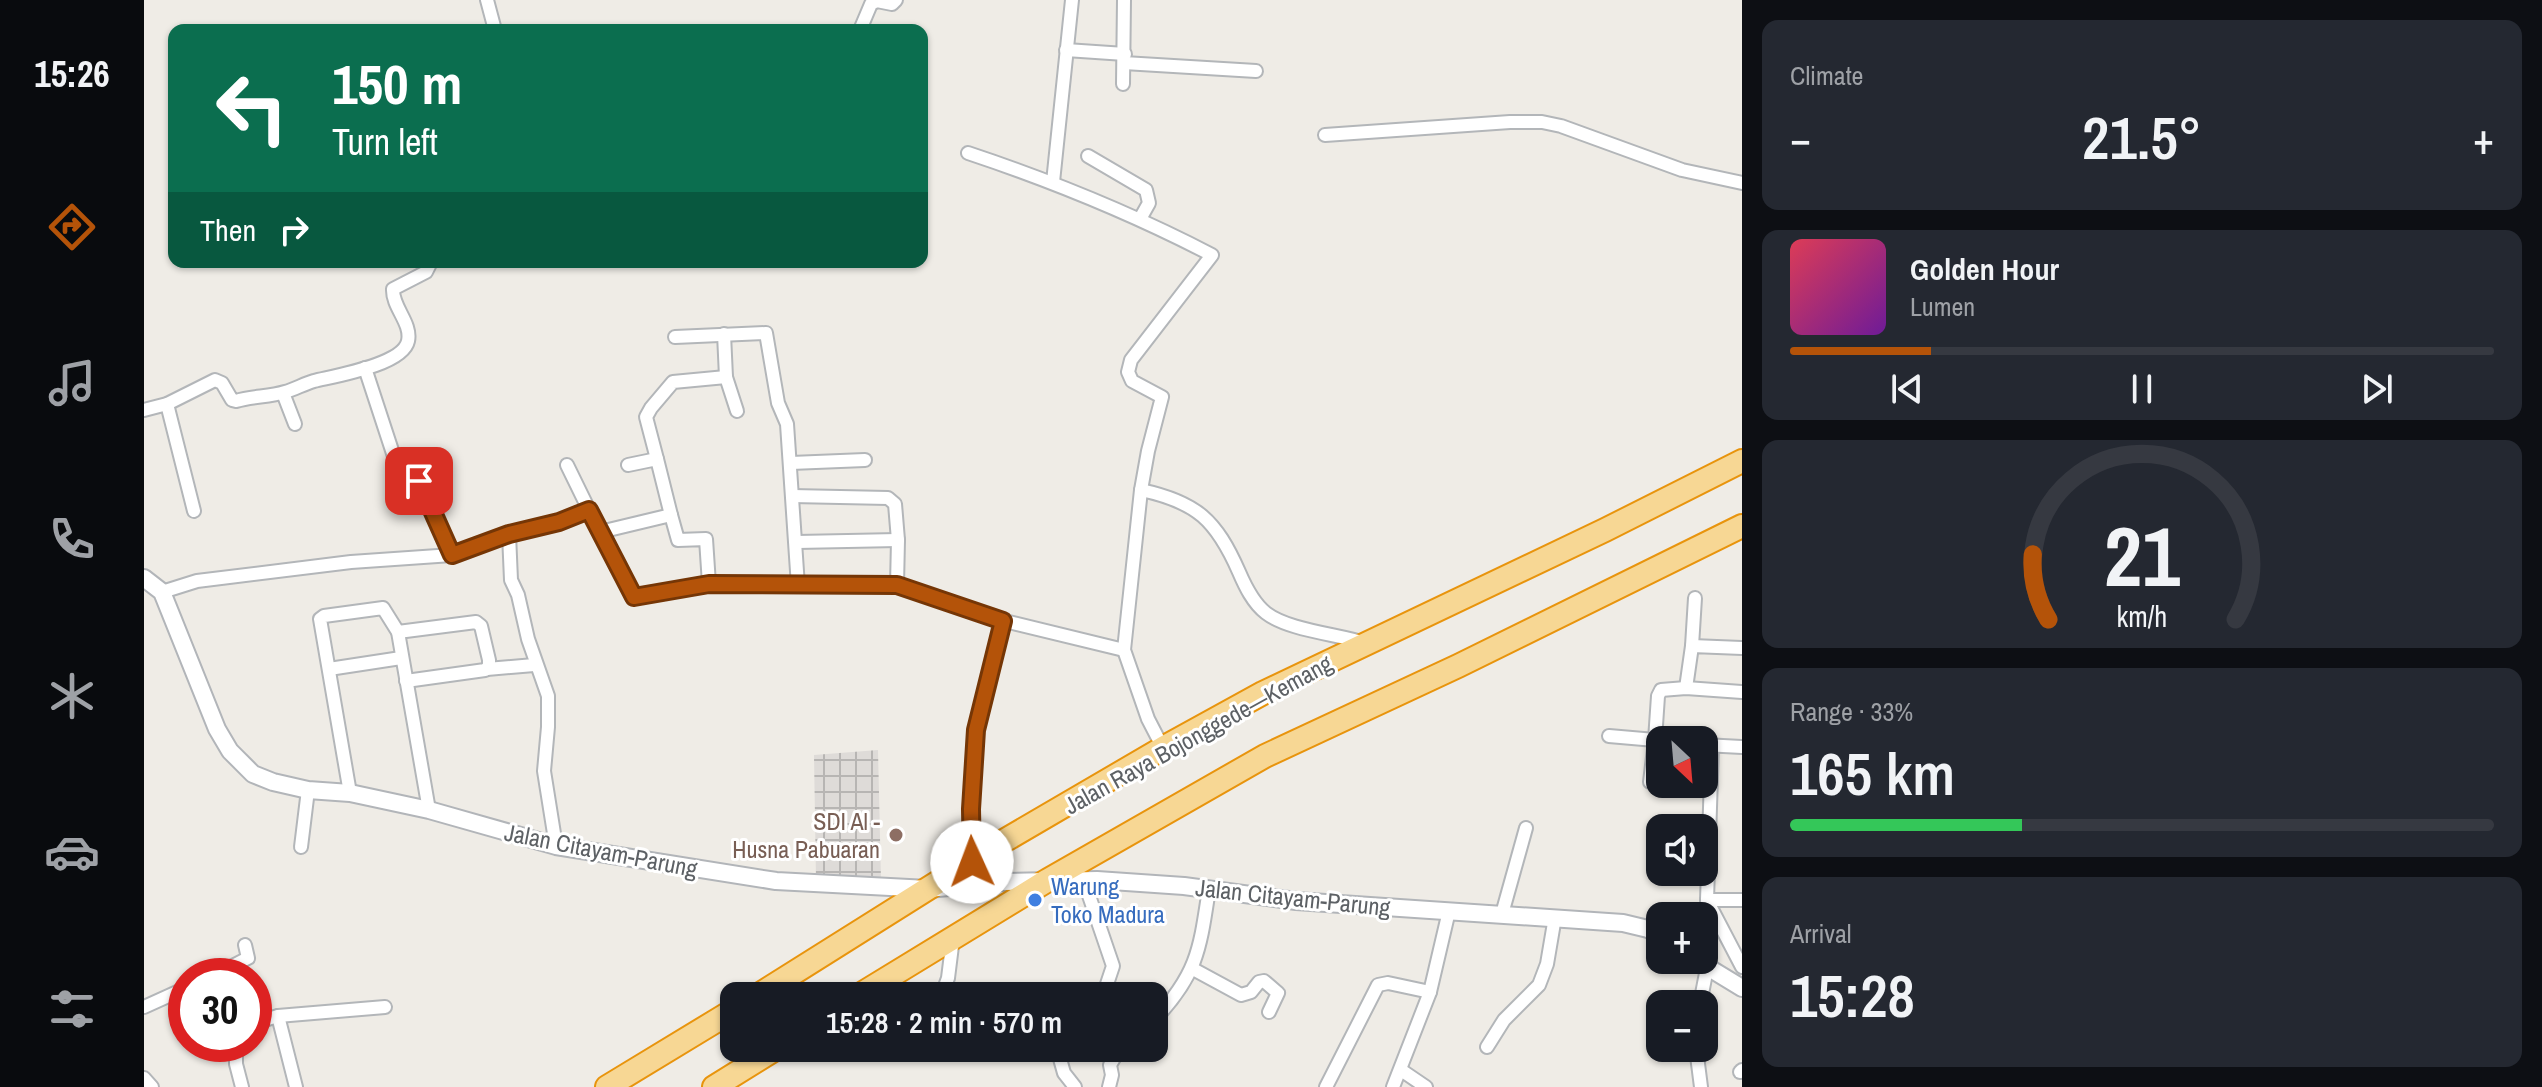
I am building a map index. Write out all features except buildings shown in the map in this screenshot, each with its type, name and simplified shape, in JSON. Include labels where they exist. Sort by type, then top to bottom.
[{"type":"highway","name":"Jalan Raya Bojonggede—Kemang","points":[[779,982],[972,862],[1163,748],[1263,693],[1742,461]]},
{"type":"highway","points":[[881,982],[1048,880],[1265,756],[1458,666],[1742,526]]},
{"type":"highway","points":[[607,1087],[720,1018]]},
{"type":"highway","points":[[714,1087],[754,1062]]},
{"type":"main road","points":[[144,578],[162,592]]},
{"type":"main road","name":"Jalan Citayam-Parung","points":[[162,592],[217,729],[230,751],[253,774],[308,790],[350,793],[429,810],[556,846],[776,881],[928,889],[1048,880],[1084,881],[1209,889],[1296,901],[1555,917],[1623,923],[1646,929]]},
{"type":"main road","points":[[1718,974],[1742,988]]},
{"type":"street","points":[[487,0],[493,24]]},
{"type":"street","points":[[863,24],[871,4],[877,1],[892,4],[896,0]]},
{"type":"street","points":[[1053,182],[1072,0]]},
{"type":"street","points":[[1123,84],[1124,0]]},
{"type":"street","points":[[1066,50],[1125,59],[1256,71]]},
{"type":"street","points":[[1325,135],[1542,122],[1682,170],[1742,183]]},
{"type":"street","points":[[968,153],[1053,182],[1140,219],[1212,255],[1131,360],[1128,372],[1130,380],[1162,397],[1141,490],[1124,650],[1144,711],[1163,748]]},
{"type":"street","points":[[1088,156],[1146,190],[1149,203],[1140,219]]},
{"type":"street","points":[[144,410],[167,404],[217,380],[234,401],[283,393],[310,382],[365,368],[396,355],[407,344],[407,332],[393,298],[393,289],[426,272],[428,268]]},
{"type":"street","points":[[675,337],[762,332],[767,336],[778,403],[787,424],[798,586]]},
{"type":"street","points":[[724,334],[726,377],[737,411]]},
{"type":"street","points":[[365,368],[401,478],[422,484],[452,555]]},
{"type":"street","points":[[709,584],[706,539],[678,540],[646,417],[673,382],[726,377]]},
{"type":"street","points":[[283,393],[295,424]]},
{"type":"street","points":[[167,404],[194,511]]},
{"type":"street","points":[[628,465],[657,459]]},
{"type":"street","points":[[791,463],[865,460]]},
{"type":"street","points":[[567,465],[634,597],[709,584],[897,585],[1003,621],[1124,650]]},
{"type":"street","points":[[1141,490],[1171,496],[1203,516],[1218,533],[1252,596],[1266,613],[1283,623],[1367,644]]},
{"type":"street","points":[[792,496],[888,498],[895,504],[897,585]]},
{"type":"street","points":[[162,592],[197,581],[351,562],[452,555],[589,510]]},
{"type":"street","points":[[600,532],[671,515]]},
{"type":"street","points":[[509,534],[511,580],[548,696],[544,771],[556,846]]},
{"type":"street","points":[[797,542],[898,540]]},
{"type":"street","points":[[1686,688],[1695,598]]},
{"type":"street","points":[[350,793],[321,617],[383,608],[398,632],[429,810]]},
{"type":"street","points":[[972,862],[971,809],[976,730],[1003,621]]},
{"type":"street","points":[[398,632],[476,622],[484,636],[489,663],[487,669]]},
{"type":"street","points":[[1692,646],[1742,648]]},
{"type":"street","points":[[329,669],[401,658]]},
{"type":"street","points":[[406,681],[534,665]]},
{"type":"street","points":[[1658,726],[1659,693],[1664,689],[1742,692]]},
{"type":"street","points":[[1609,736],[1646,739]]},
{"type":"street","points":[[1718,746],[1742,747]]},
{"type":"street","points":[[301,847],[308,790]]},
{"type":"street","points":[[1708,798],[1707,900],[1742,967]]},
{"type":"street","points":[[1502,914],[1526,828]]},
{"type":"street","points":[[1084,881],[1113,966],[1108,982]]},
{"type":"street","points":[[1168,1005],[1193,969],[1209,889]]},
{"type":"street","points":[[1707,900],[1742,900]]},
{"type":"street","points":[[1393,1087],[1430,992],[1449,911]]},
{"type":"street","points":[[1487,1047],[1504,1020],[1539,985],[1547,964],[1555,917]]},
{"type":"street","points":[[947,982],[953,938]]},
{"type":"street","points":[[245,945],[247,958]]},
{"type":"street","points":[[1193,969],[1241,995],[1251,992],[1259,982],[1264,981],[1278,993],[1269,1012]]},
{"type":"street","points":[[1326,1087],[1378,985],[1388,983],[1430,992]]},
{"type":"street","points":[[144,1007],[168,996]]},
{"type":"street","points":[[272,1018],[385,1007]]},
{"type":"street","points":[[278,1016],[296,1087]]},
{"type":"street","points":[[236,1062],[242,1087]]},
{"type":"street","points":[[1059,1062],[1075,1087]]},
{"type":"street","points":[[1109,1087],[1112,1062]]},
{"type":"street","points":[[1699,1062],[1703,1085]]},
{"type":"street","points":[[1401,1070],[1426,1087]]},
{"type":"street","points":[[144,1078],[152,1087]]},
{"type":"shaded area","points":[[878,750],[881,880],[816,880],[814,755]]},
{"type":"place","name":"SDI Al - Husna Pabuaran","points":[[896,835]]},
{"type":"place","name":"Warung Toko Madura","points":[[1035,900]]},
{"type":"route","points":[[419,481],[452,555],[589,510],[634,597],[709,584],[897,585],[1003,621],[981,704],[972,761],[972,862]]}]
